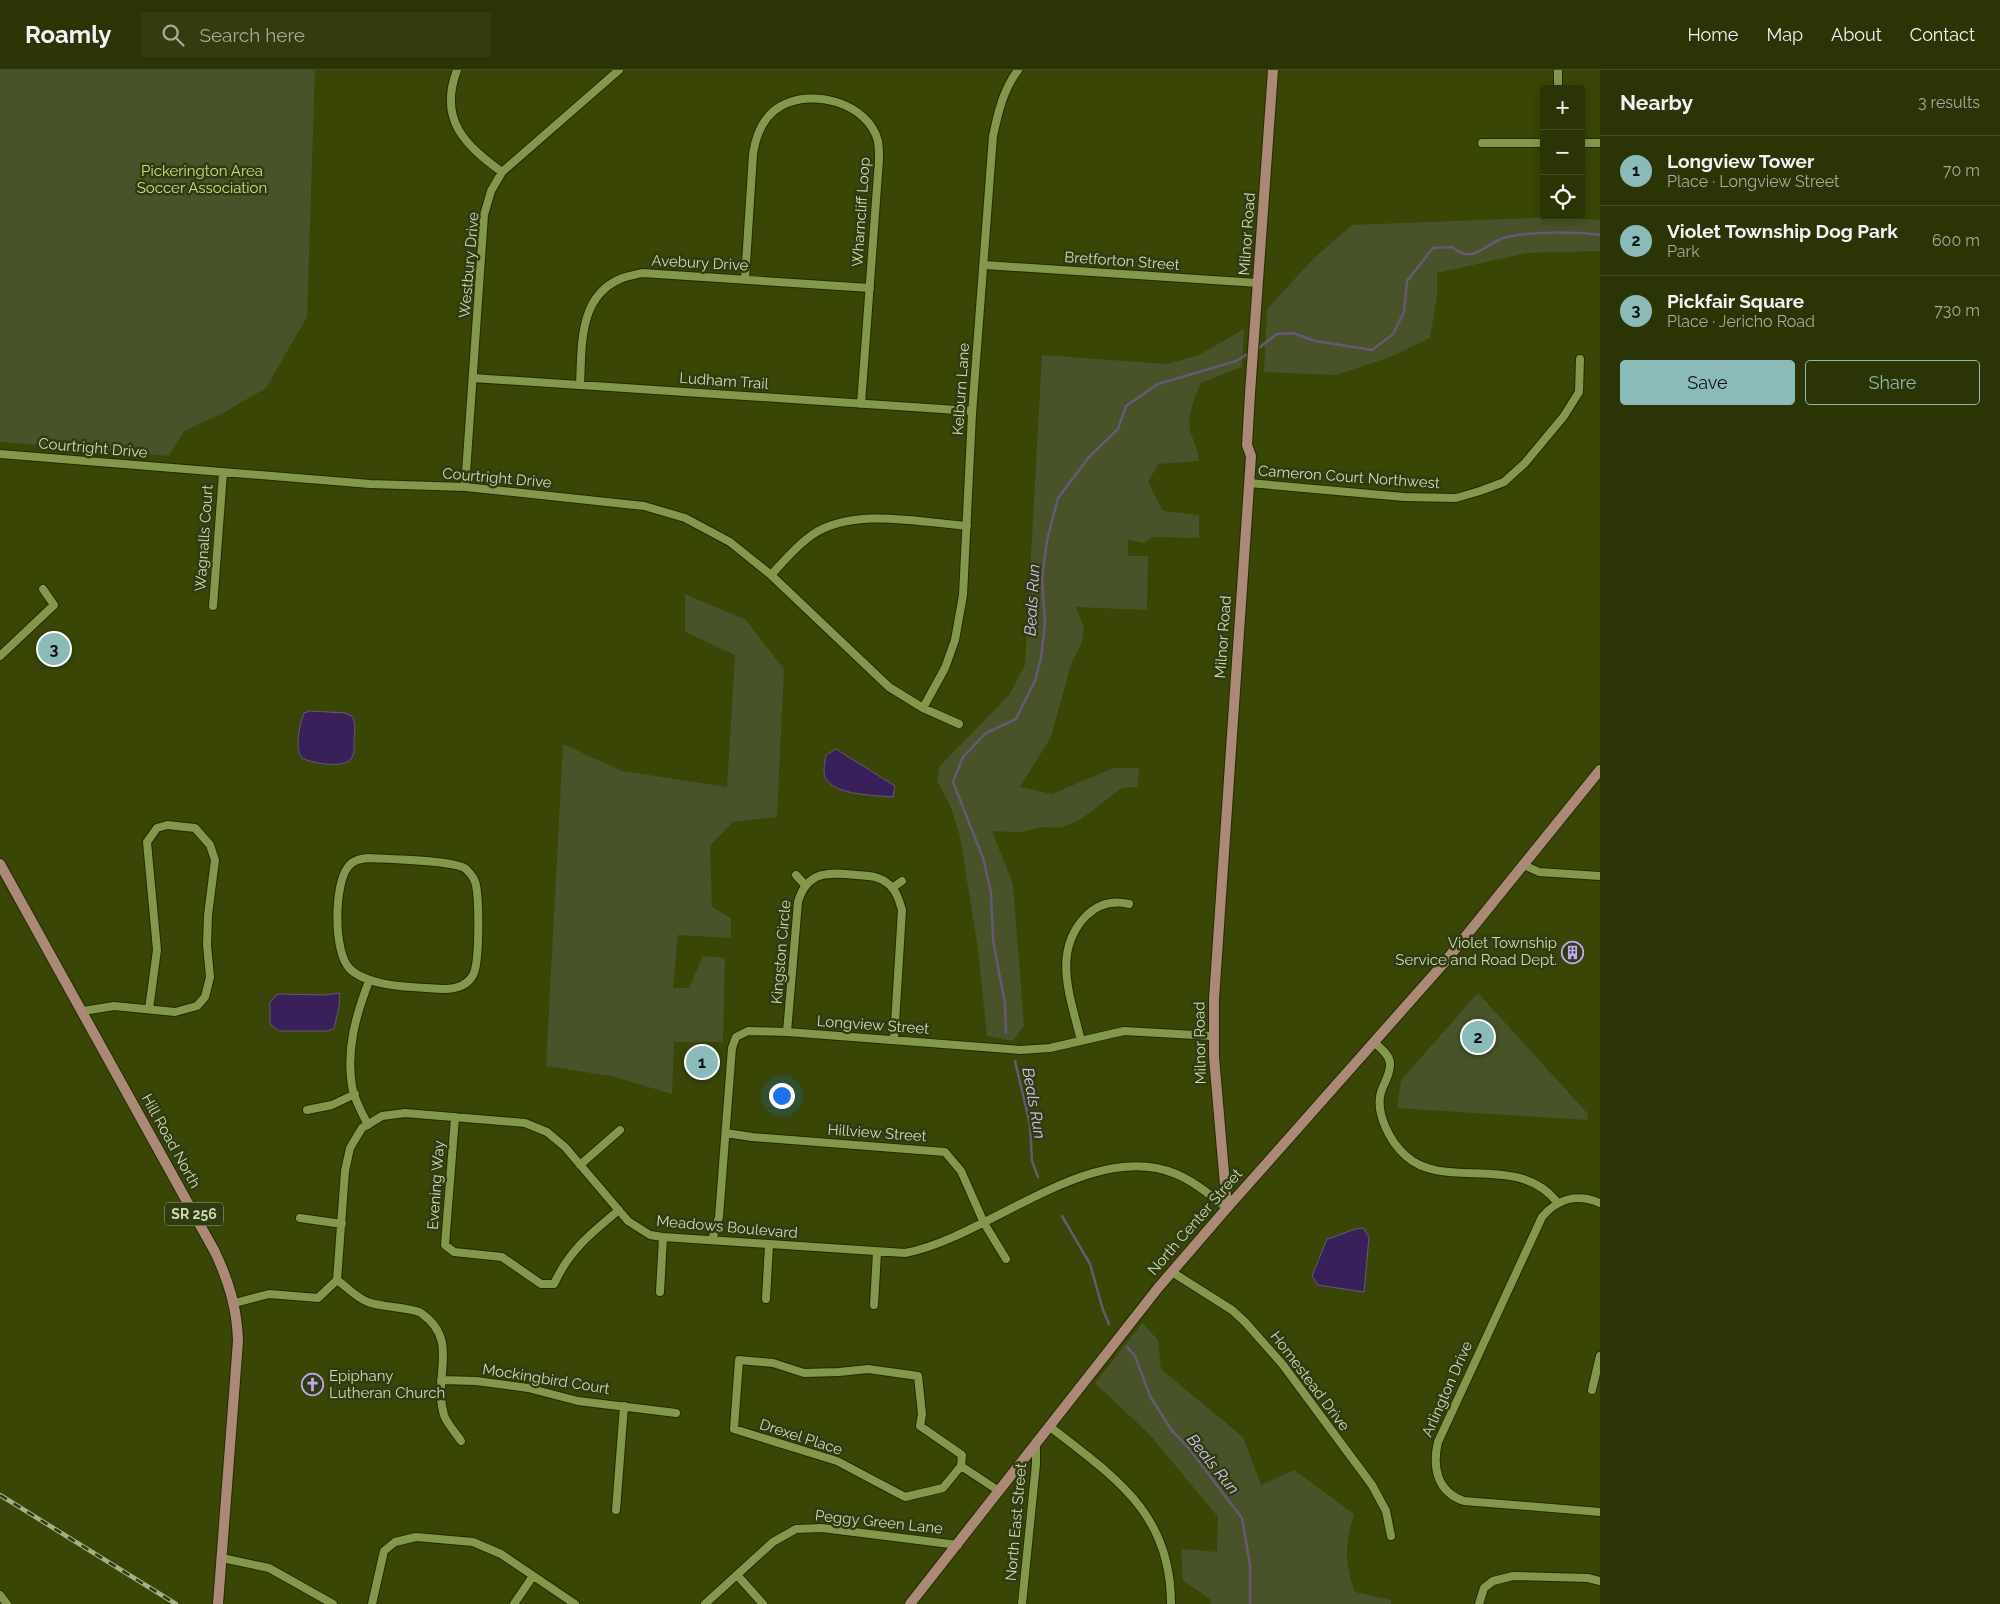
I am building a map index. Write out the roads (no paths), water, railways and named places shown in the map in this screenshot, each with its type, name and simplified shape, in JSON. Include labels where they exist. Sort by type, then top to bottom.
[{"type":"main road","name":"Milnor Road","points":[[1227,1208],[1213,1036],[1251,456],[1247,445],[1273,70]]},
{"type":"main road","name":"North Center Street","points":[[910,1604],[958,1545],[1048,1426],[1172,1272],[1444,963],[1600,770]]},
{"type":"main road","name":"Hill Road North","points":[[0,864],[215,1252],[235,1303],[238,1341],[218,1604]]},
{"type":"street","points":[[457,70],[451,99],[451,113],[456,128],[467,144],[502,172]]},
{"type":"street","name":"Westbury Drive","points":[[465,487],[484,215],[491,191],[502,172],[619,70]]},
{"type":"street","name":"Kelburn Lane","points":[[923,708],[944,668],[955,640],[964,595],[972,411],[985,265],[993,136],[999,107],[1011,79],[1018,70]]},
{"type":"street","points":[[1558,70],[1558,85]]},
{"type":"street","name":"Wharncliff Loop","points":[[745,278],[756,134],[768,116],[781,106],[803,99],[828,100],[848,106],[868,121],[878,141],[879,160],[862,404]]},
{"type":"street","points":[[1585,143],[1600,142]]},
{"type":"street","points":[[1482,143],[1540,144]]},
{"type":"street","name":"Bretforton Street","points":[[985,265],[1258,283]]},
{"type":"street","name":"Avebury Drive","points":[[580,385],[583,336],[587,313],[600,292],[619,279],[642,273],[745,278],[870,288]]},
{"type":"street","name":"Cameron Court Northwest","points":[[1249,483],[1404,497],[1456,498],[1480,491],[1504,482],[1525,463],[1564,416],[1579,392],[1580,359]]},
{"type":"street","name":"Ludham Trail","points":[[473,378],[972,411]]},
{"type":"street","name":"Courtright Drive","points":[[0,454],[370,484],[465,487],[644,506],[685,518],[730,542],[771,575],[889,686],[923,708],[959,724]]},
{"type":"street","name":"Wagnalls Court","points":[[213,606],[223,473]]},
{"type":"street","points":[[771,575],[800,544],[832,524],[871,519],[967,526]]},
{"type":"street","points":[[0,656],[54,605],[42,589]]},
{"type":"street","points":[[83,1011],[114,1006],[149,1010],[175,1012],[197,1006],[205,997],[210,977],[207,945],[208,915],[215,860],[210,845],[195,828],[166,825],[157,828],[146,842],[157,950],[149,1010]]},
{"type":"street","points":[[368,858],[457,865],[465,868],[476,883],[477,897],[477,966],[467,983],[452,989],[412,987],[369,981],[349,968],[338,940],[339,895],[348,867],[354,861],[368,858]]},
{"type":"street","points":[[1521,868],[1539,872],[1600,876]]},
{"type":"street","name":"Kingston Circle","points":[[787,1032],[798,902],[805,886],[815,877],[832,872],[882,879],[892,888]]},
{"type":"street","points":[[796,875],[805,886]]},
{"type":"street","points":[[894,1040],[902,910],[892,888],[902,881]]},
{"type":"street","points":[[1081,1040],[1066,978],[1065,966],[1069,943],[1081,922],[1097,907],[1118,902],[1129,904]]},
{"type":"street","points":[[368,1125],[352,1087],[351,1071],[352,1030],[369,981]]},
{"type":"street","name":"Longview Street","points":[[712,1240],[719,1217],[732,1048],[736,1037],[748,1031],[787,1032],[1020,1050],[1050,1048],[1109,1034],[1139,1031],[1213,1036]]},
{"type":"street","points":[[1374,1042],[1384,1052],[1390,1063],[1390,1070],[1379,1100],[1379,1110],[1395,1143],[1404,1155],[1421,1166],[1442,1172],[1483,1172],[1524,1180],[1544,1190],[1557,1202],[1576,1198],[1600,1203]]},
{"type":"street","points":[[307,1110],[332,1105],[355,1094]]},
{"type":"street","name":"Meadows Boulevard","points":[[338,1280],[350,1148],[362,1128],[382,1116],[405,1113],[525,1123],[547,1132],[580,1165],[628,1221],[650,1234],[663,1237],[905,1253],[929,1249],[1082,1176],[1105,1169],[1128,1166],[1152,1167],[1175,1174],[1196,1185],[1227,1208]]},
{"type":"street","name":"Evening Way","points":[[455,1117],[445,1245],[454,1252],[502,1257],[541,1284],[554,1284],[563,1263],[574,1250],[618,1210]]},
{"type":"street","points":[[580,1165],[620,1130]]},
{"type":"street","name":"Hillview Street","points":[[726,1133],[752,1137],[945,1152],[961,1171],[984,1223],[1006,1259]]},
{"type":"street","name":"Arlington Drive","points":[[1557,1202],[1542,1217],[1535,1231],[1438,1442],[1434,1457],[1435,1470],[1439,1481],[1447,1491],[1455,1498],[1464,1501],[1600,1512]]},
{"type":"street","points":[[300,1218],[342,1224]]},
{"type":"street","points":[[660,1292],[663,1237]]},
{"type":"street","points":[[766,1299],[770,1245]]},
{"type":"street","points":[[874,1306],[877,1252]]},
{"type":"street","name":"Homestead Drive","points":[[1172,1272],[1232,1310],[1250,1327],[1283,1365],[1372,1486],[1386,1511],[1392,1536]]},
{"type":"street","points":[[235,1303],[269,1294],[318,1298],[338,1280],[366,1302],[392,1309],[419,1311],[438,1328],[444,1347],[441,1380],[444,1416],[461,1441]]},
{"type":"street","points":[[1592,1390],[1600,1356]]},
{"type":"street","name":"Drexel Place","points":[[739,1360],[773,1363],[804,1373],[839,1372],[868,1368],[918,1376],[922,1414],[920,1426],[962,1454],[961,1466],[943,1488],[905,1497],[836,1461],[734,1429],[739,1360]]},
{"type":"street","name":"Mockingbird Court","points":[[441,1380],[528,1388],[578,1401],[676,1413]]},
{"type":"street","points":[[616,1510],[624,1406]]},
{"type":"street","points":[[1048,1426],[1115,1479],[1147,1514],[1167,1559],[1171,1582],[1171,1604]]},
{"type":"street","name":"North East Street","points":[[1022,1604],[1036,1464],[1036,1442]]},
{"type":"street","points":[[961,1466],[999,1491]]},
{"type":"street","name":"Peggy Green Lane","points":[[704,1604],[773,1542],[796,1529],[836,1530],[958,1545]]},
{"type":"street","points":[[372,1604],[384,1551],[395,1542],[416,1537],[473,1542],[501,1554],[533,1576],[564,1601],[576,1604]]},
{"type":"street","points":[[222,1558],[269,1568],[333,1604]]},
{"type":"street","points":[[736,1575],[763,1604]]},
{"type":"street","points":[[514,1604],[533,1576]]},
{"type":"street","points":[[1479,1604],[1484,1588],[1493,1581],[1513,1576],[1582,1578],[1600,1581]]},
{"type":"street","points":[[0,1595],[7,1604]]},
{"type":"waterway","name":"Beals Run","points":[[1260,347],[1277,334],[1293,333],[1315,341],[1372,350],[1393,334],[1404,312],[1407,281],[1433,248],[1452,247],[1460,252],[1473,254],[1499,240],[1517,235],[1553,233],[1600,235]]},
{"type":"waterway","name":"Beals Run","points":[[1006,1033],[1005,1004],[993,940],[991,892],[983,858],[953,782],[963,757],[986,733],[1016,719],[1035,681],[1041,658],[1045,623],[1042,579],[1047,540],[1058,498],[1089,457],[1118,429],[1126,406],[1158,384],[1236,361],[1248,354]]},
{"type":"waterway","name":"Beals Run","points":[[1015,1061],[1030,1124],[1032,1161],[1038,1177]]},
{"type":"waterway","name":"Beals Run","points":[[1062,1216],[1090,1264],[1109,1324]]},
{"type":"waterway","name":"Beals Run","points":[[1127,1347],[1135,1356],[1150,1396],[1172,1431],[1187,1446],[1242,1518],[1250,1565],[1250,1604]]},
{"type":"railway","points":[[0,1495],[176,1604]]},
{"type":"place","name":"Pickfair Square","points":[[54,649]]},
{"type":"place","name":"Violet Township Service and Road Dept.","points":[[1573,952]]},
{"type":"place","name":"Violet Township Dog Park","points":[[1478,1037]]},
{"type":"place","name":"Longview Tower","points":[[702,1062]]},
{"type":"place","name":"Epiphany Lutheran Church","points":[[313,1385]]},
{"type":"park label","name":"Pickerington Area Soccer Association","points":[[202,180]]}]
